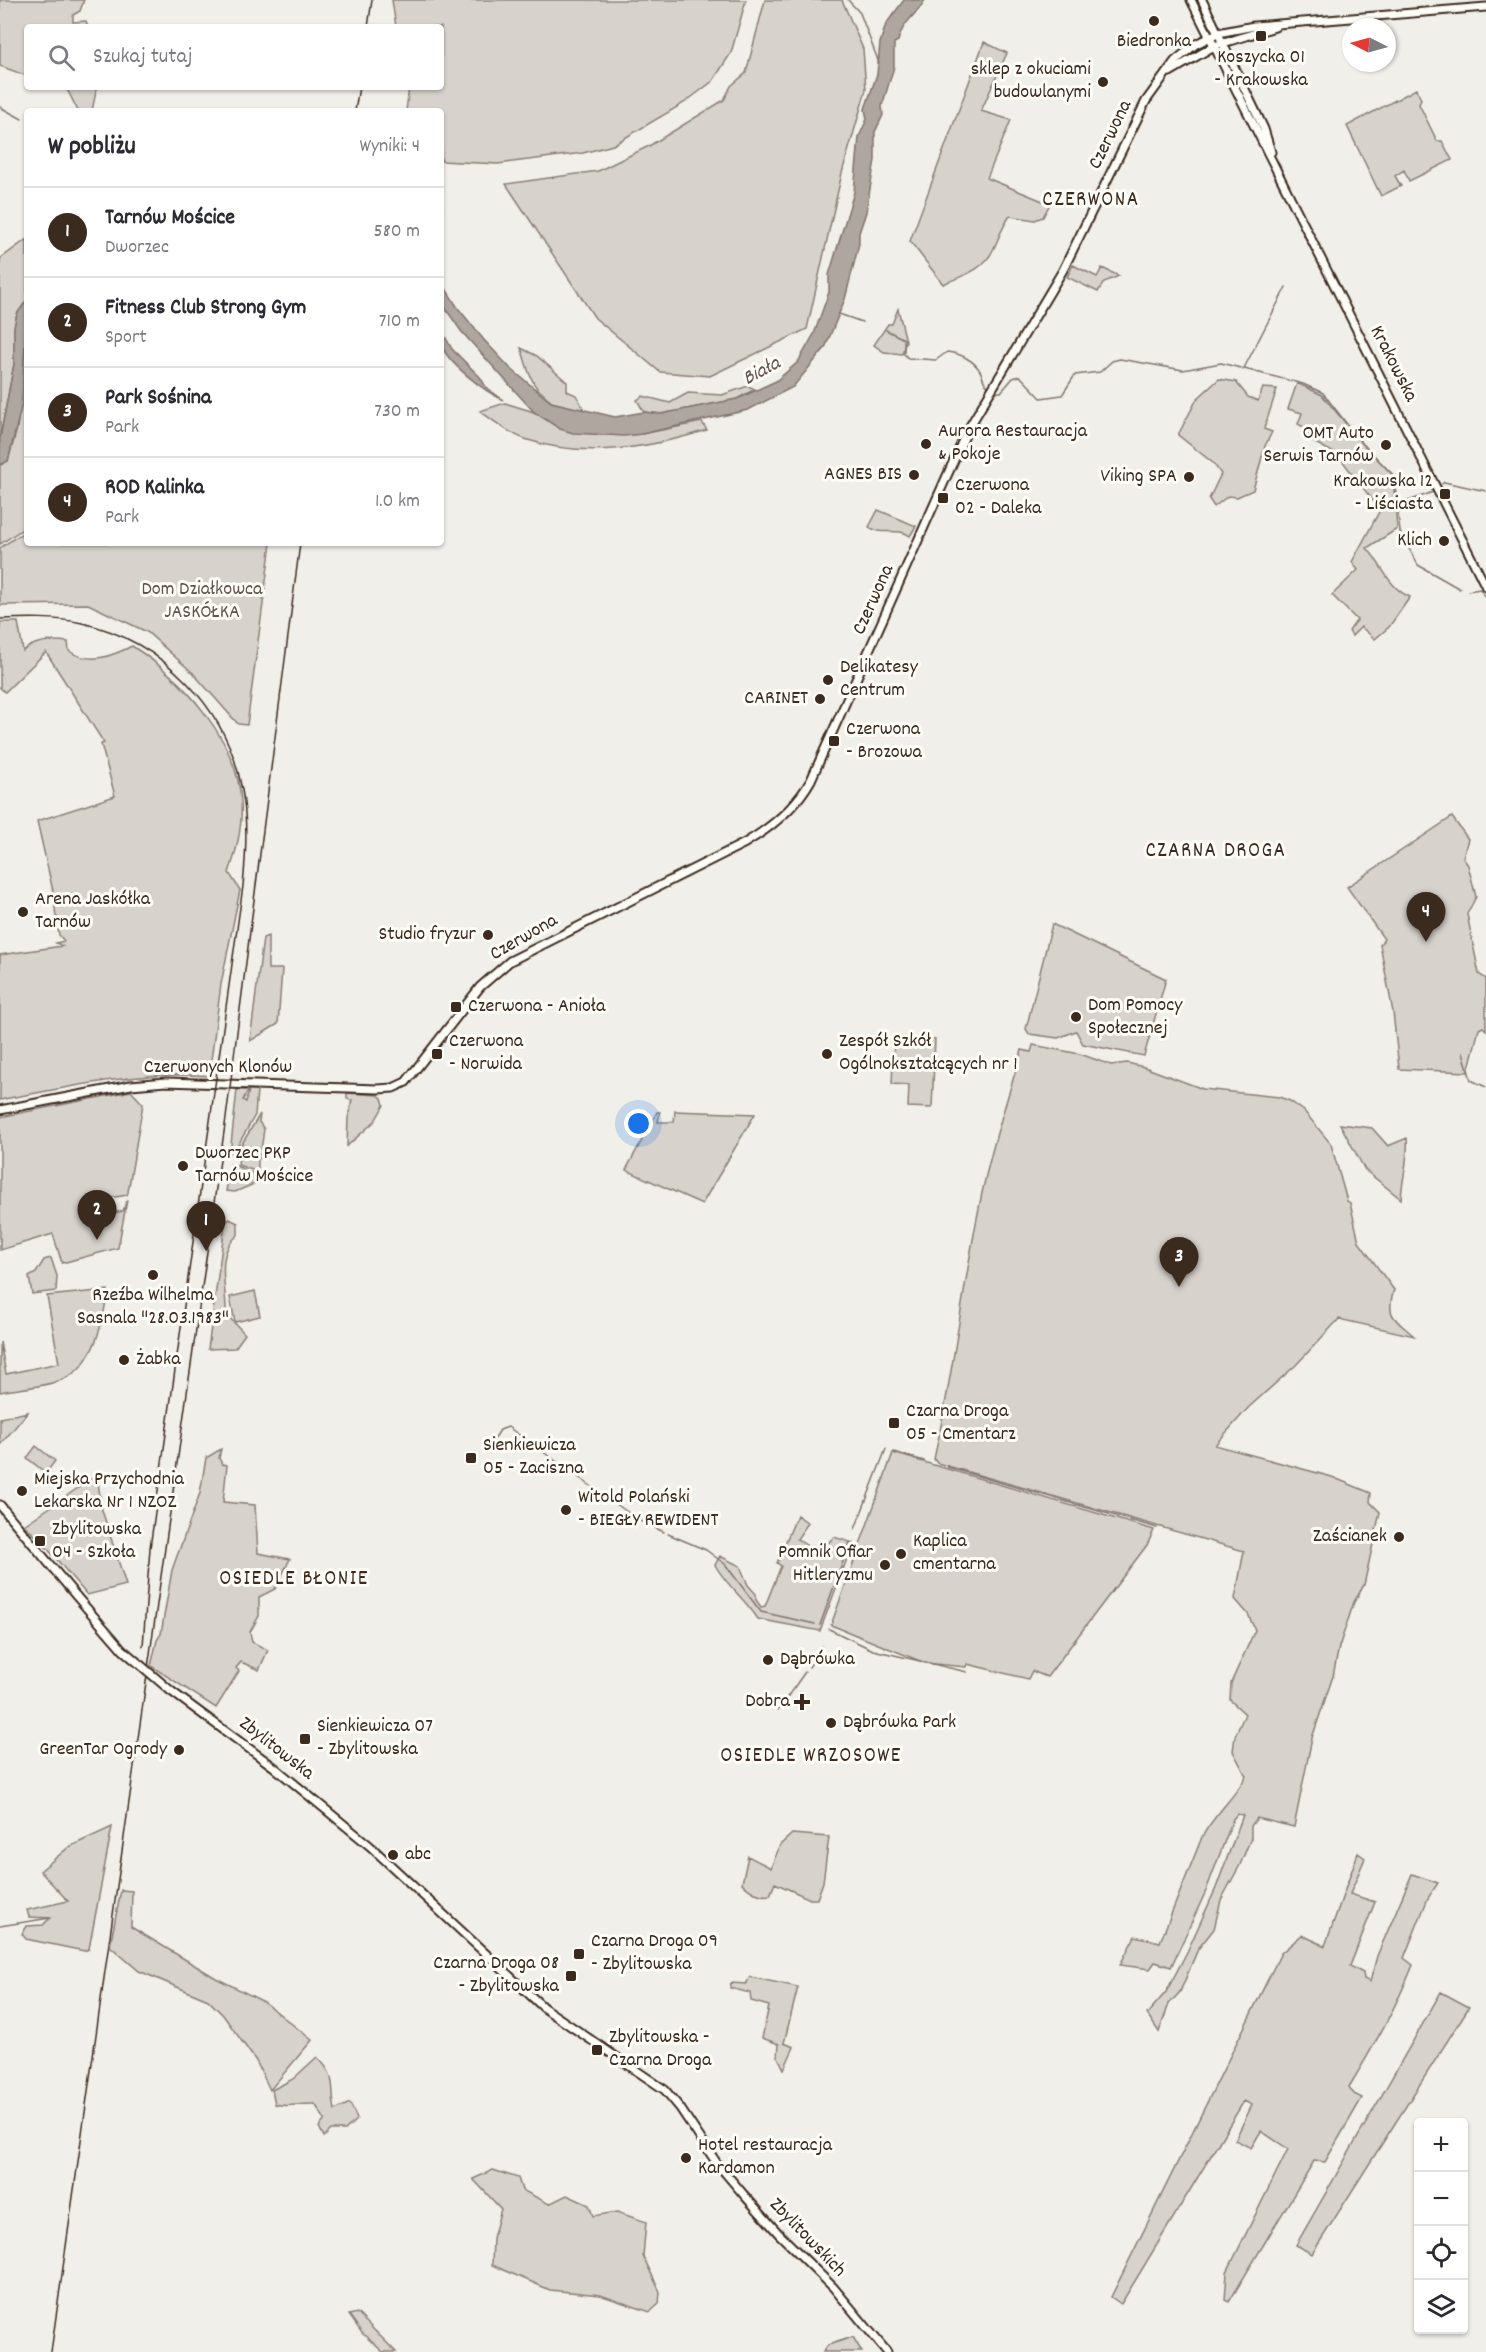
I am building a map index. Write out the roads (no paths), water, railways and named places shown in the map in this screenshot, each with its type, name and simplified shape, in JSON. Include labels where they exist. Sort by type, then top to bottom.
[{"type":"main road","name":"Krakowska","points":[[1191,0],[1258,135],[1271,155],[1486,587]]},
{"type":"main road","name":"Krakowska","points":[[1202,0],[1264,129],[1271,155]]},
{"type":"main road","points":[[1210,36],[1254,26],[1486,7]]},
{"type":"main road","points":[[1215,46],[1281,24]]},
{"type":"main road","name":"Czerwona","points":[[401,1085],[417,1070],[480,987],[510,961],[745,843],[770,827],[801,795],[826,748],[962,443],[987,396],[1063,270],[1146,102],[1181,56],[1210,36]]},
{"type":"main road","name":"Czerwona","points":[[1167,73],[1215,46]]},
{"type":"main road","name":"Czerwonych Klonów","points":[[0,1110],[131,1085],[166,1082],[378,1089],[401,1085]]},
{"type":"main road","name":"Zbylitowska","points":[[0,1505],[123,1650],[171,1691],[274,1767],[370,1846],[544,2008]]},
{"type":"main road","name":"Zbylitowskich","points":[[544,2008],[670,2094],[716,2162],[737,2187],[783,2239],[833,2287],[887,2352]]},
{"type":"waterway","points":[[848,0],[860,13],[879,63]]},
{"type":"waterway","points":[[0,107],[22,119]]},
{"type":"waterway","points":[[1243,370],[1286,287]]},
{"type":"waterway","points":[[839,314],[862,322]]},
{"type":"waterway","points":[[886,330],[904,339],[904,354],[908,358],[936,360],[947,352],[966,358],[977,367],[985,384],[989,387]]},
{"type":"waterway","points":[[995,392],[1001,392],[1013,378],[1020,376],[1041,398],[1062,395],[1075,375],[1100,372],[1112,361],[1120,359],[1183,370],[1221,363],[1303,384],[1323,393],[1360,441],[1394,476],[1400,532],[1418,565],[1460,589]]},
{"type":"waterway","points":[[1442,484],[1444,482],[1486,491]]},
{"type":"waterway","points":[[1398,505],[1433,492]]},
{"type":"waterway","points":[[1468,591],[1480,589],[1486,598]]},
{"type":"waterway","points":[[1463,1052],[1471,1080],[1486,1087]]},
{"type":"waterway","points":[[487,1451],[500,1430],[508,1427],[640,1521],[664,1532]]},
{"type":"waterway","points":[[855,1529],[886,1449]]},
{"type":"waterway","points":[[894,1452],[924,1461]]},
{"type":"waterway","points":[[947,1467],[1157,1528]]},
{"type":"waterway","points":[[668,1534],[706,1550],[725,1564],[761,1612],[815,1624]]},
{"type":"waterway","points":[[820,1625],[850,1542]]},
{"type":"waterway","points":[[829,1629],[873,1650],[967,1672]]},
{"type":"waterway","points":[[809,1667],[822,1646]]},
{"type":"waterway","points":[[778,1710],[805,1672]]},
{"type":"waterway","points":[[0,1926],[50,1918]]},
{"type":"railway","points":[[368,24],[372,0]]},
{"type":"railway","points":[[356,108],[358,90]]},
{"type":"railway","points":[[51,2352],[226,1118],[300,546]]},
{"type":"railway","points":[[0,619],[31,618],[82,623],[111,632],[139,645],[164,662],[187,682],[206,706],[222,732],[234,760],[244,802],[246,838],[243,886],[150,1548],[143,1646]]},
{"type":"place","name":"Biedronka","points":[[1154,21]]},
{"type":"place","name":"Koszycka 01 - Krakowska","points":[[1261,36]]},
{"type":"place","name":"sklep z okuciami budowlanymi","points":[[1103,82]]},
{"type":"place","name":"Aurora Restauracja & Pokoje","points":[[926,444]]},
{"type":"place","name":"OMT Auto Serwis Tarnów","points":[[1386,445]]},
{"type":"place","name":"AGNES BIS","points":[[914,475]]},
{"type":"place","name":"Viking SPA","points":[[1189,477]]},
{"type":"place","name":"Krakowska 12 - Liściasta","points":[[1445,494]]},
{"type":"place","name":"Czerwona 02 - Daleka","points":[[943,498]]},
{"type":"place","name":"Klich","points":[[1444,541]]},
{"type":"place","name":"Delikatesy Centrum","points":[[828,680]]},
{"type":"place","name":"CARINET","points":[[820,699]]},
{"type":"place","name":"Czerwona - Brozowa","points":[[834,741]]},
{"type":"place","name":"Arena Jaskółka Tarnów","points":[[23,912]]},
{"type":"place","name":"Studio fryzur","points":[[488,935]]},
{"type":"place","name":"ROD Kalinka","points":[[1426,942]]},
{"type":"place","name":"Czerwona - Anioła","points":[[456,1007]]},
{"type":"place","name":"Dom Pomocy Społecznej","points":[[1076,1017]]},
{"type":"place","name":"Czerwona - Norwida","points":[[437,1054]]},
{"type":"place","name":"Zespół Szkół Ogólnokształcących nr 1","points":[[827,1054]]},
{"type":"place","name":"Dworzec PKP Tarnów Mościce","points":[[183,1166]]},
{"type":"place","name":"Fitness Club Strong Gym","points":[[97,1240]]},
{"type":"place","name":"Tarnów Mościce","points":[[206,1251]]},
{"type":"place","name":"Rzeźba Wilhelma Sasnala \"28.03.1983\"","points":[[153,1275]]},
{"type":"place","name":"Park Sośnina","points":[[1179,1287]]},
{"type":"place","name":"Żabka","points":[[124,1360]]},
{"type":"place","name":"Czarna Droga 05 - Cmentarz","points":[[894,1423]]},
{"type":"place","name":"Sienkiewicza 05 - Zaciszna","points":[[471,1458]]},
{"type":"place","name":"Miejska Przychodnia Lekarska Nr 1 NZOZ","points":[[22,1491]]},
{"type":"place","name":"Witold Polański - BIEGŁY REWIDENT","points":[[566,1510]]},
{"type":"place","name":"Zaścianek","points":[[1399,1537]]},
{"type":"place","name":"Zbylitowska 04 - Szkoła","points":[[40,1541]]},
{"type":"place","name":"Kaplica cmentarna","points":[[901,1554]]},
{"type":"place","name":"Pomnik Ofiar Hitleryzmu","points":[[885,1565]]},
{"type":"place","name":"Dąbrówka","points":[[768,1660]]},
{"type":"place","name":"Dobra","points":[[802,1702]]},
{"type":"place","name":"Dąbrówka Park","points":[[831,1723]]},
{"type":"place","name":"Sienkiewicza 07 - Zbylitowska","points":[[305,1739]]},
{"type":"place","name":"GreenTar Ogrody","points":[[179,1750]]},
{"type":"place","name":"abc","points":[[393,1855]]},
{"type":"place","name":"Czarna Droga 09 - Zbylitowska","points":[[579,1954]]},
{"type":"place","name":"Czarna Droga 08 - Zbylitowska","points":[[571,1976]]},
{"type":"place","name":"Zbylitowska - Czarna Droga","points":[[597,2050]]},
{"type":"place","name":"Hotel restauracja Kardamon","points":[[686,2158]]},
{"type":"district","name":"CZERWONA","points":[[1091,201]]},
{"type":"district","name":"CZARNA DROGA","points":[[1216,852]]},
{"type":"district","name":"OSIEDLE BŁONIE","points":[[294,1580]]},
{"type":"district","name":"OSIEDLE WRZOSOWE","points":[[811,1757]]},
{"type":"water label","name":"Biała","points":[[762,372]]},
{"type":"park label","name":"Dom Działkowca JASKÓŁKA","points":[[202,602]]}]
